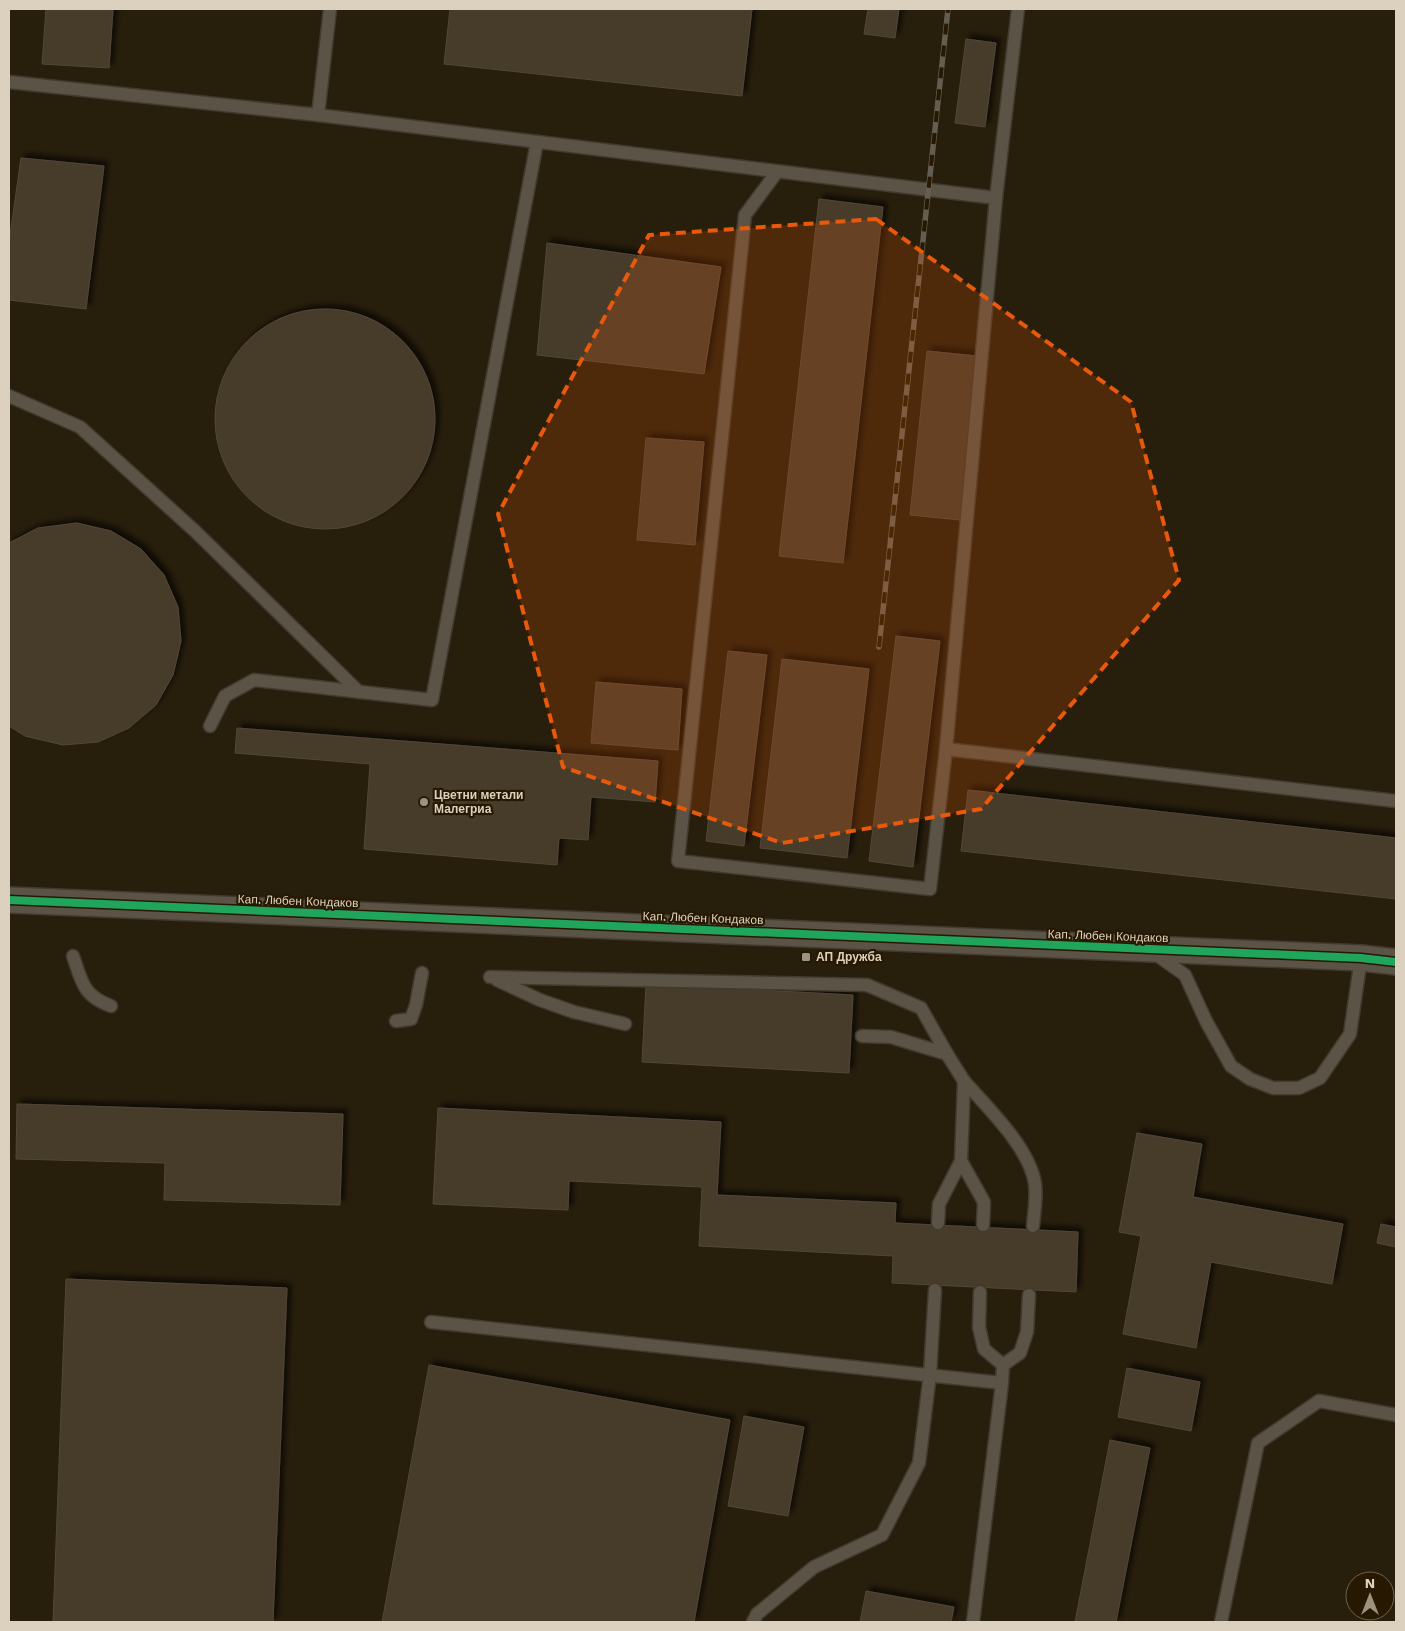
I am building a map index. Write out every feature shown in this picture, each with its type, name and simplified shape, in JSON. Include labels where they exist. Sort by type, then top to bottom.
[{"type":"street","name":"Кап. Любен Кондаков","points":[[9,900],[1361,958],[1396,962]]},
{"type":"lane","points":[[318,115],[330,9]]},
{"type":"lane","points":[[777,172],[745,215],[678,862],[930,889],[946,749],[996,198],[1018,9]]},
{"type":"lane","points":[[9,82],[318,115],[996,198]]},
{"type":"lane","points":[[210,726],[225,696],[254,680],[432,700],[537,142]]},
{"type":"lane","points":[[9,396],[80,427],[196,532],[360,692]]},
{"type":"lane","points":[[946,749],[1396,801]]},
{"type":"lane","points":[[1148,949],[1185,974],[1206,1021],[1231,1066],[1250,1079],[1273,1088],[1299,1088],[1320,1078],[1350,1034],[1361,958]]},
{"type":"lane","points":[[73,956],[84,988],[98,1002],[111,1006]]},
{"type":"lane","points":[[396,1021],[411,1019],[416,1005],[422,974]]},
{"type":"lane","points":[[625,1024],[574,1012],[540,1000],[490,977],[867,985],[922,1008],[964,1081],[999,1120],[1029,1163],[1035,1184],[1033,1226]]},
{"type":"lane","points":[[862,1036],[891,1037],[947,1054]]},
{"type":"lane","points":[[938,1223],[939,1204],[961,1160],[964,1081]]},
{"type":"lane","points":[[961,1160],[984,1202],[983,1225]]},
{"type":"lane","points":[[753,1622],[757,1614],[814,1567],[882,1535],[918,1463],[930,1374],[935,1290]]},
{"type":"lane","points":[[980,1292],[979,1327],[984,1349],[1004,1365]]},
{"type":"lane","points":[[972,1622],[1004,1365],[1020,1353],[1027,1332],[1029,1295]]},
{"type":"lane","points":[[431,1322],[1002,1383]]},
{"type":"lane","points":[[1221,1622],[1258,1443],[1319,1401],[1396,1415]]},
{"type":"highlighted area","points":[[876,219],[1131,402],[1179,580],[981,809],[782,843],[563,767],[498,514],[649,235]]},
{"type":"building","points":[[46,9],[113,9],[109,68],[42,64]]},
{"type":"building","points":[[450,9],[752,9],[742,96],[444,64]]},
{"type":"building","points":[[868,9],[899,9],[895,38],[864,34]]},
{"type":"building","points":[[966,39],[996,43],[985,127],[955,123]]},
{"type":"building","points":[[21,158],[104,166],[86,309],[9,300],[9,242]]},
{"type":"building","points":[[819,199],[883,207],[843,563],[779,556]]},
{"type":"building","points":[[547,243],[721,267],[704,374],[537,355]]},
{"type":"building","points":[[314,309],[336,309],[367,317],[386,327],[403,341],[417,358],[427,377],[433,397],[435,419],[433,441],[427,461],[417,480],[403,497],[386,511],[357,525],[336,529],[314,529],[293,525],[273,516],[255,504],[240,489],[228,471],[219,451],[215,430],[215,408],[219,387],[228,367],[240,349],[255,334],[273,322],[293,313]]},
{"type":"building","points":[[927,351],[977,356],[960,520],[910,515]]},
{"type":"building","points":[[646,438],[704,442],[695,545],[637,540]]},
{"type":"building","points":[[77,523],[111,531],[141,549],[164,575],[178,607],[181,641],[173,675],[156,705],[129,728],[98,742],[63,745],[25,736],[9,726],[9,543],[38,528]]},
{"type":"building","points":[[896,636],[940,641],[913,867],[869,861]]},
{"type":"building","points":[[728,651],[767,655],[744,846],[706,841]]},
{"type":"building","points":[[782,659],[869,669],[847,858],[760,848]]},
{"type":"building","points":[[596,682],[682,689],[678,750],[591,743]]},
{"type":"building","points":[[237,728],[658,761],[655,802],[591,797],[588,840],[559,838],[557,865],[364,849],[370,764],[235,753]]},
{"type":"building","points":[[968,790],[1396,838],[1396,899],[961,851]]},
{"type":"building","points":[[646,984],[853,995],[849,1073],[642,1062]]},
{"type":"building","points":[[17,1104],[343,1114],[340,1205],[164,1200],[165,1163],[16,1159]]},
{"type":"building","points":[[438,1108],[721,1122],[717,1195],[896,1203],[895,1223],[1078,1232],[1076,1292],[892,1283],[893,1256],[699,1246],[702,1187],[569,1181],[568,1210],[433,1204]]},
{"type":"building","points":[[1137,1133],[1202,1144],[1193,1197],[1343,1224],[1332,1284],[1211,1262],[1196,1348],[1123,1334],[1141,1236],[1119,1232]]},
{"type":"building","points":[[1381,1224],[1396,1227],[1396,1247],[1377,1243]]},
{"type":"building","points":[[66,1279],[287,1288],[273,1622],[53,1622]]},
{"type":"building","points":[[429,1365],[730,1420],[694,1622],[382,1622]]},
{"type":"building","points":[[1127,1368],[1200,1382],[1191,1431],[1118,1417]]},
{"type":"building","points":[[744,1416],[804,1427],[788,1516],[728,1506]]},
{"type":"building","points":[[1110,1440],[1150,1448],[1116,1622],[1075,1622]]},
{"type":"building","points":[[866,1591],[954,1607],[951,1622],[860,1622]]},
{"type":"railway","points":[[879,647],[948,9]]},
{"type":"cycle path","points":[[9,900],[1361,958],[1396,962]]},
{"type":"place","name":"Цветни метали Малегриа","points":[[424,802]]},
{"type":"place","name":"АП Дружба","points":[[806,957]]}]
